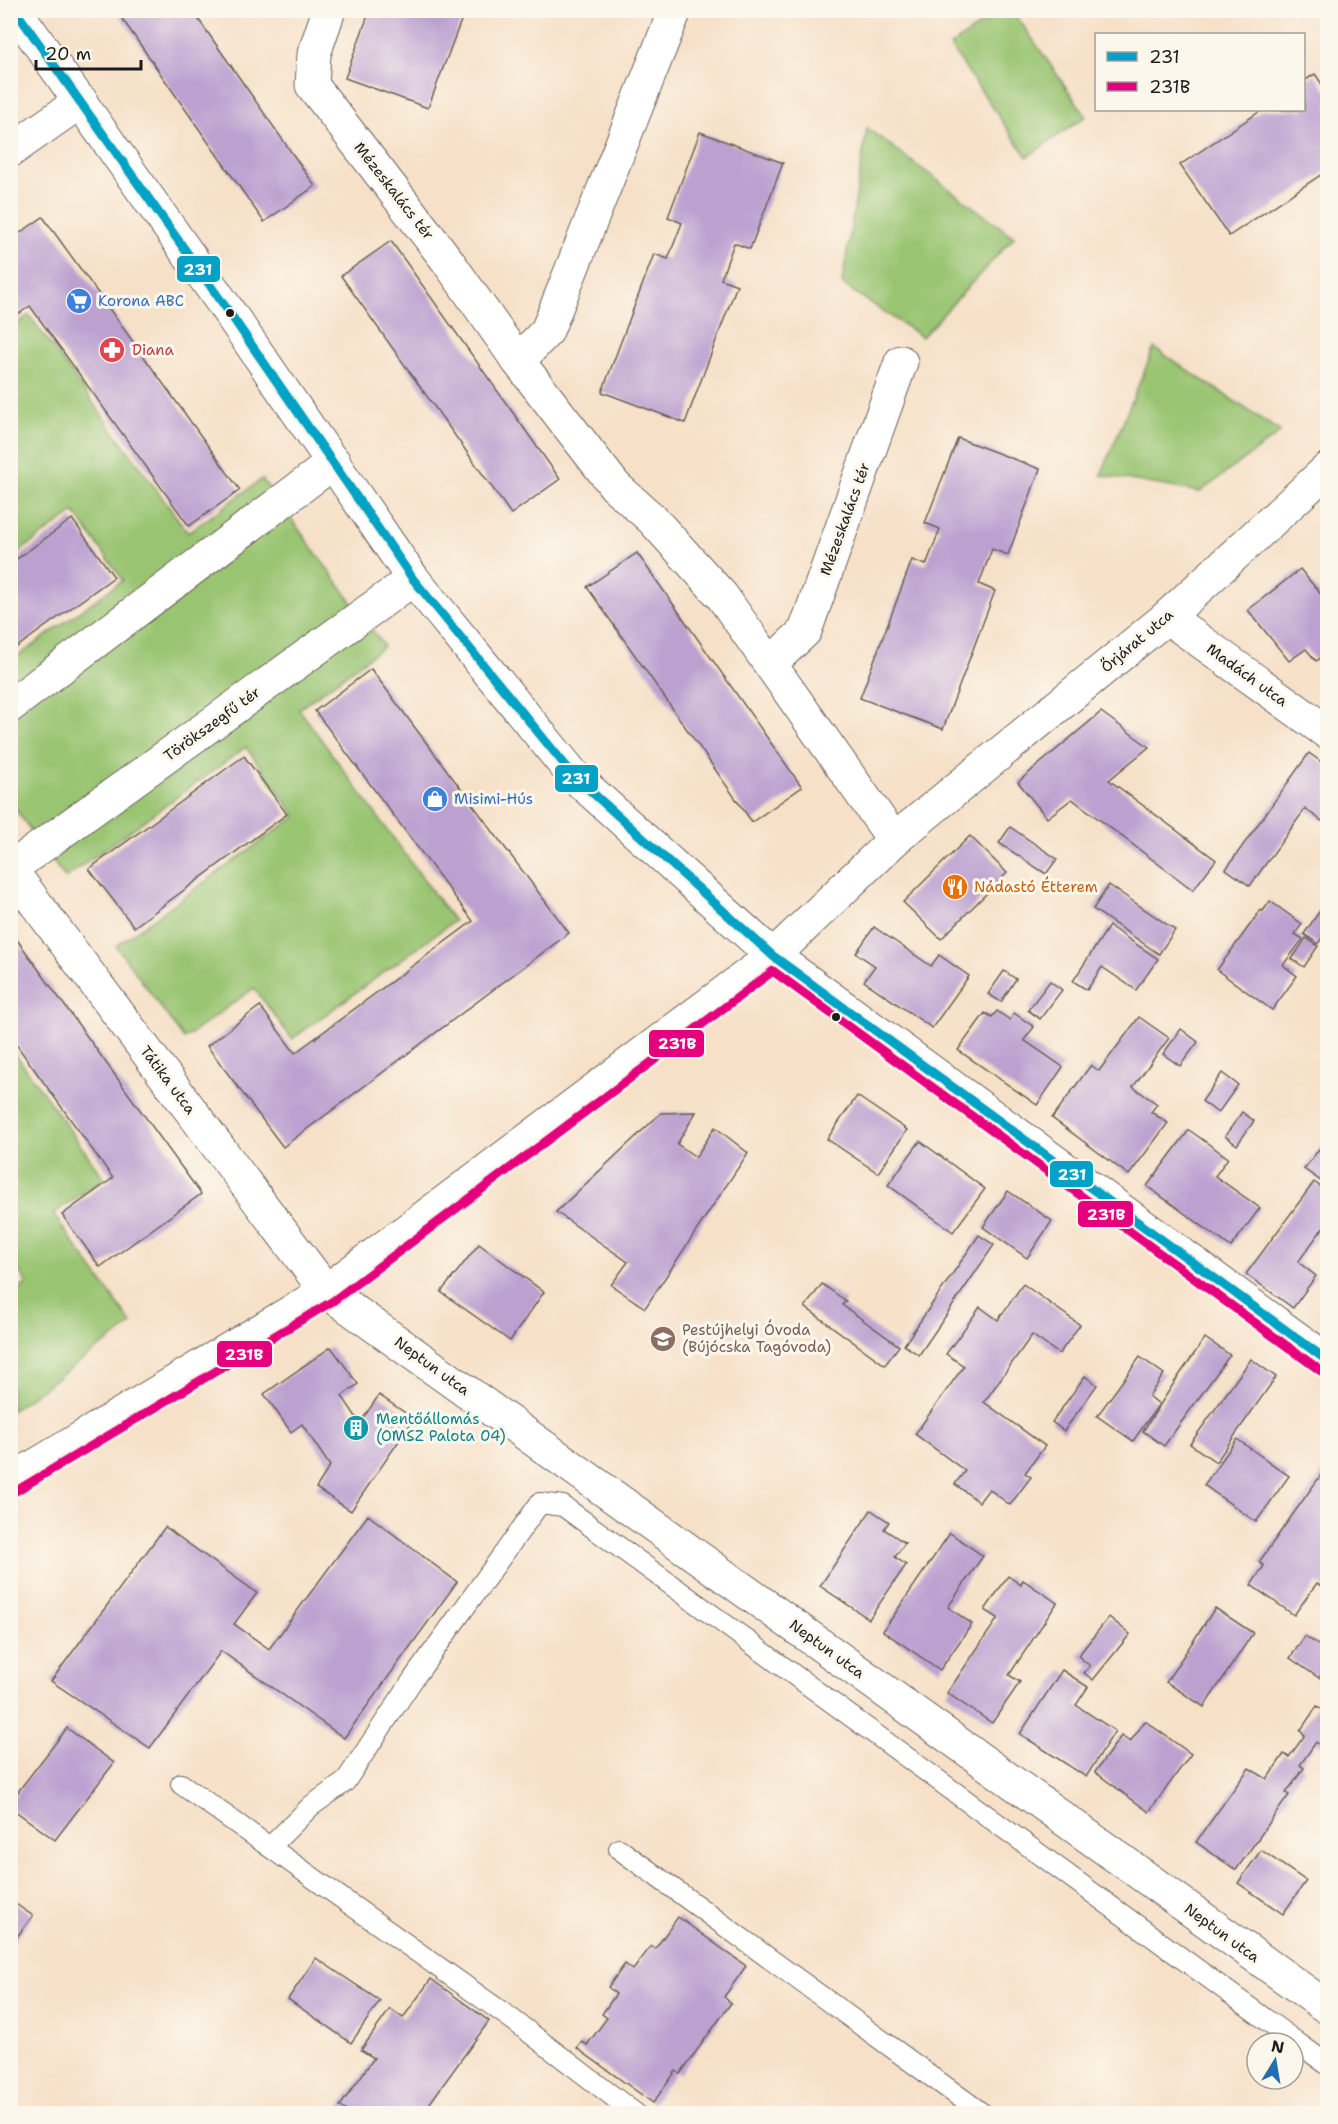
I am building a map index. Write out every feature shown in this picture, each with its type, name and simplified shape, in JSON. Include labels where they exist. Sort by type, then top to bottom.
[{"type":"street","points":[[15,10],[334,462],[413,579],[574,776],[773,956],[1328,1361]]},
{"type":"street","name":"Mézeskalács tér","points":[[329,10],[314,54],[312,85],[447,260],[518,361],[615,486],[652,519],[722,596],[894,840]]},
{"type":"street","points":[[518,361],[547,331],[675,10]]},
{"type":"street","points":[[10,151],[81,101]]},
{"type":"street","name":"Mézeskalács tér","points":[[771,663],[805,631],[901,362]]},
{"type":"street","points":[[10,706],[334,462]]},
{"type":"street","name":"Őrjárat utca","points":[[10,1481],[326,1291],[773,956],[894,840],[1167,618],[1328,468]]},
{"type":"street","name":"Törökszegfű tér","points":[[10,869],[413,579]]},
{"type":"street","name":"Madách utca","points":[[1167,618],[1328,733]]},
{"type":"street","name":"Tátika utca","points":[[10,869],[326,1291]]},
{"type":"street","name":"Neptun utca","points":[[326,1291],[1328,2008]]},
{"type":"lane","points":[[270,1847],[311,1806],[345,1782],[414,1678],[540,1503],[563,1506],[1328,2065]]},
{"type":"lane","points":[[181,1784],[513,2020],[636,2114]]},
{"type":"lane","points":[[619,1849],[983,2114]]},
{"type":"green space","points":[[1001,11],[1013,11],[1086,116],[1027,157],[950,46]]},
{"type":"green space","points":[[867,128],[1014,237],[922,337],[842,284]]},
{"type":"green space","points":[[29,315],[188,533],[262,479],[384,646],[299,709],[454,921],[292,1039],[254,988],[184,1039],[116,946],[296,816],[246,747],[65,878],[11,803],[10,662],[123,580],[74,512],[11,558],[11,328]]},
{"type":"green space","points":[[1154,348],[1281,432],[1200,492],[1101,475]]},
{"type":"green space","points":[[11,1048],[104,1178],[53,1214],[132,1324],[11,1411],[11,1296],[27,1283],[11,1260]]},
{"type":"building","points":[[116,10],[192,10],[315,186],[264,222]]},
{"type":"building","points":[[370,10],[465,10],[428,108],[345,78]]},
{"type":"building","points":[[1315,74],[1328,93],[1328,170],[1229,236],[1180,165],[1261,111],[1305,111],[1305,80]]},
{"type":"building","points":[[700,132],[783,163],[750,249],[734,243],[721,279],[737,285],[685,423],[602,392],[654,254],[668,259],[682,223],[668,217]]},
{"type":"building","points":[[43,217],[240,490],[189,526],[30,306],[10,320],[10,240]]},
{"type":"building","points":[[391,241],[560,479],[511,514],[341,276]]},
{"type":"building","points":[[958,438],[1040,469],[1008,555],[992,549],[979,584],[995,591],[943,729],[860,698],[912,560],[926,565],[940,529],[925,523]]},
{"type":"building","points":[[72,519],[114,577],[10,652],[10,564]]},
{"type":"building","points":[[637,553],[802,787],[752,822],[587,587]]},
{"type":"building","points":[[1300,569],[1328,603],[1328,653],[1316,661],[1306,649],[1289,661],[1248,610]]},
{"type":"building","points":[[371,669],[569,933],[283,1147],[207,1046],[260,1006],[295,1053],[473,921],[315,711]]},
{"type":"building","points":[[1101,712],[1149,747],[1109,780],[1216,860],[1193,890],[1072,799],[1047,818],[1018,782]]},
{"type":"building","points":[[1309,753],[1328,767],[1328,814],[1322,821],[1305,809],[1250,886],[1226,869]]},
{"type":"building","points":[[244,756],[287,814],[134,927],[89,869]]},
{"type":"building","points":[[1010,827],[1057,859],[1046,874],[999,843]]},
{"type":"building","name":"Nádastó Étterem","points":[[970,836],[1007,873],[941,939],[903,902]]},
{"type":"building","points":[[1109,885],[1175,930],[1159,954],[1093,909]]},
{"type":"building","points":[[1270,901],[1302,924],[1295,934],[1303,939],[1283,965],[1297,976],[1272,1010],[1217,970]]},
{"type":"building","points":[[1321,909],[1328,913],[1328,939],[1323,936],[1318,944],[1304,934]]},
{"type":"building","points":[[1109,926],[1158,959],[1136,990],[1102,967],[1087,990],[1073,981]]},
{"type":"building","points":[[874,927],[931,966],[939,955],[969,976],[932,1028],[864,981],[875,966],[856,953]]},
{"type":"building","points":[[10,930],[201,1194],[100,1267],[62,1215],[113,1178],[10,1036]]},
{"type":"building","points":[[1306,938],[1318,946],[1304,967],[1292,959]]},
{"type":"building","points":[[1004,971],[1016,979],[1001,1002],[988,994]]},
{"type":"building","points":[[1050,981],[1062,990],[1040,1019],[1028,1010]]},
{"type":"building","points":[[997,1011],[1010,1020],[1014,1013],[1034,1027],[1024,1040],[1063,1067],[1037,1105],[958,1050],[985,1013],[992,1017]]},
{"type":"building","points":[[1139,1017],[1169,1038],[1133,1087],[1157,1104],[1151,1112],[1168,1123],[1129,1175],[1052,1118],[1091,1065],[1099,1071]]},
{"type":"building","points":[[1181,1029],[1198,1042],[1180,1066],[1163,1054]]},
{"type":"building","points":[[1222,1073],[1238,1085],[1218,1113],[1202,1101]]},
{"type":"building","points":[[857,1096],[907,1130],[878,1173],[827,1139]]},
{"type":"building","points":[[696,1112],[677,1144],[696,1157],[715,1127],[748,1153],[645,1308],[611,1285],[628,1262],[556,1212],[661,1113]]},
{"type":"building","points":[[1242,1112],[1254,1121],[1237,1145],[1225,1136]]},
{"type":"building","points":[[1189,1130],[1228,1158],[1215,1176],[1260,1208],[1231,1247],[1147,1186]]},
{"type":"building","points":[[1328,1137],[1328,1186],[1304,1169]]},
{"type":"building","points":[[920,1141],[985,1189],[953,1232],[888,1185]]},
{"type":"building","points":[[1314,1182],[1328,1192],[1328,1221],[1298,1262],[1316,1276],[1293,1308],[1246,1274]]},
{"type":"building","points":[[1008,1191],[1052,1221],[1027,1258],[983,1227]]},
{"type":"building","points":[[979,1235],[994,1245],[919,1355],[904,1345]]},
{"type":"building","points":[[479,1244],[544,1292],[510,1341],[441,1292]]},
{"type":"building","points":[[822,1284],[846,1301],[842,1305],[899,1346],[885,1365],[805,1307]]},
{"type":"building","points":[[1023,1284],[1080,1325],[1059,1354],[1032,1335],[984,1402],[1045,1446],[1025,1473],[1031,1477],[1010,1505],[989,1489],[979,1502],[955,1484],[965,1471],[915,1434],[964,1366],[946,1354],[980,1307],[998,1320]]},
{"type":"building","points":[[1205,1338],[1230,1355],[1164,1446],[1143,1431]]},
{"type":"building","name":"Mentőállomás (OMSZ Palota 04)","points":[[331,1347],[358,1384],[342,1396],[360,1423],[379,1395],[414,1419],[351,1511],[316,1488],[330,1466],[302,1424],[291,1432],[264,1394]]},
{"type":"building","points":[[1140,1357],[1164,1374],[1149,1396],[1159,1404],[1133,1441],[1097,1416]]},
{"type":"building","points":[[1251,1359],[1276,1377],[1216,1462],[1190,1444]]},
{"type":"building","points":[[1085,1376],[1097,1385],[1064,1431],[1052,1422]]},
{"type":"building","points":[[1237,1439],[1289,1476],[1256,1522],[1204,1485]]},
{"type":"building","points":[[1328,1465],[1328,1590],[1317,1583],[1294,1615],[1251,1585],[1264,1566],[1259,1562]]},
{"type":"building","points":[[871,1510],[889,1522],[884,1529],[905,1543],[895,1557],[906,1565],[869,1619],[820,1586]]},
{"type":"building","points":[[368,1515],[457,1582],[344,1738],[221,1651],[150,1748],[51,1681],[165,1527],[257,1593],[234,1624],[269,1649]]},
{"type":"building","points":[[950,1533],[983,1556],[948,1607],[972,1624],[940,1670],[883,1631]]},
{"type":"building","points":[[1008,1576],[1021,1585],[1023,1580],[1057,1603],[1009,1675],[1020,1682],[992,1723],[947,1693],[998,1618],[985,1610]]},
{"type":"building","points":[[1215,1608],[1253,1633],[1204,1707],[1166,1682]]},
{"type":"building","points":[[1109,1617],[1130,1634],[1093,1680],[1084,1673],[1090,1666],[1078,1656]]},
{"type":"building","points":[[1305,1636],[1328,1652],[1328,1666],[1319,1678],[1290,1658]]},
{"type":"building","points":[[1062,1670],[1088,1687],[1076,1705],[1115,1731],[1086,1777],[1020,1734]]},
{"type":"building","points":[[1317,1706],[1328,1713],[1328,1736],[1321,1746],[1316,1742],[1300,1765],[1304,1768],[1286,1793],[1289,1795],[1236,1870],[1196,1842],[1249,1768],[1267,1779],[1284,1754],[1289,1757],[1305,1735],[1300,1731]]},
{"type":"building","points":[[1145,1721],[1191,1754],[1149,1812],[1095,1772],[1121,1736],[1130,1742]]},
{"type":"building","points":[[67,1728],[114,1763],[55,1840],[10,1807],[10,1802]]},
{"type":"building","points":[[1261,1850],[1306,1881],[1283,1914],[1238,1883]]},
{"type":"building","points":[[10,1900],[33,1916],[10,1946]]},
{"type":"building","points":[[678,1917],[746,1966],[724,1997],[731,2003],[680,2074],[676,2071],[653,2103],[577,2048],[582,2042],[587,2045],[607,2018],[602,2014],[616,1994],[608,1987],[625,1964],[633,1970],[651,1946],[655,1949]]},
{"type":"building","points":[[316,1958],[380,2001],[351,2043],[288,1999]]},
{"type":"building","points":[[431,1979],[489,2021],[422,2114],[351,2114],[340,2106],[374,2058],[361,2050],[390,2009],[403,2018]]},
{"type":"transit line","name":"231","points":[[15,10],[224,305],[413,579],[574,776],[773,956],[1328,1361]]},
{"type":"transit line","name":"231B","points":[[16,1491],[333,1301],[773,971],[1321,1371]]},
{"type":"place","name":"Korona ABC","points":[[79,301]]},
{"type":"place","name":"Diana","points":[[112,350]]},
{"type":"place","name":"Misimi-Hús","points":[[435,799]]},
{"type":"place","name":"Nádastó Étterem","points":[[955,887]]},
{"type":"place","name":"Pestújhelyi Óvoda (Bújócska Tagóvoda)","points":[[663,1339]]},
{"type":"place","name":"Mentőállomás (OMSZ Palota 04)","points":[[356,1428]]}]
